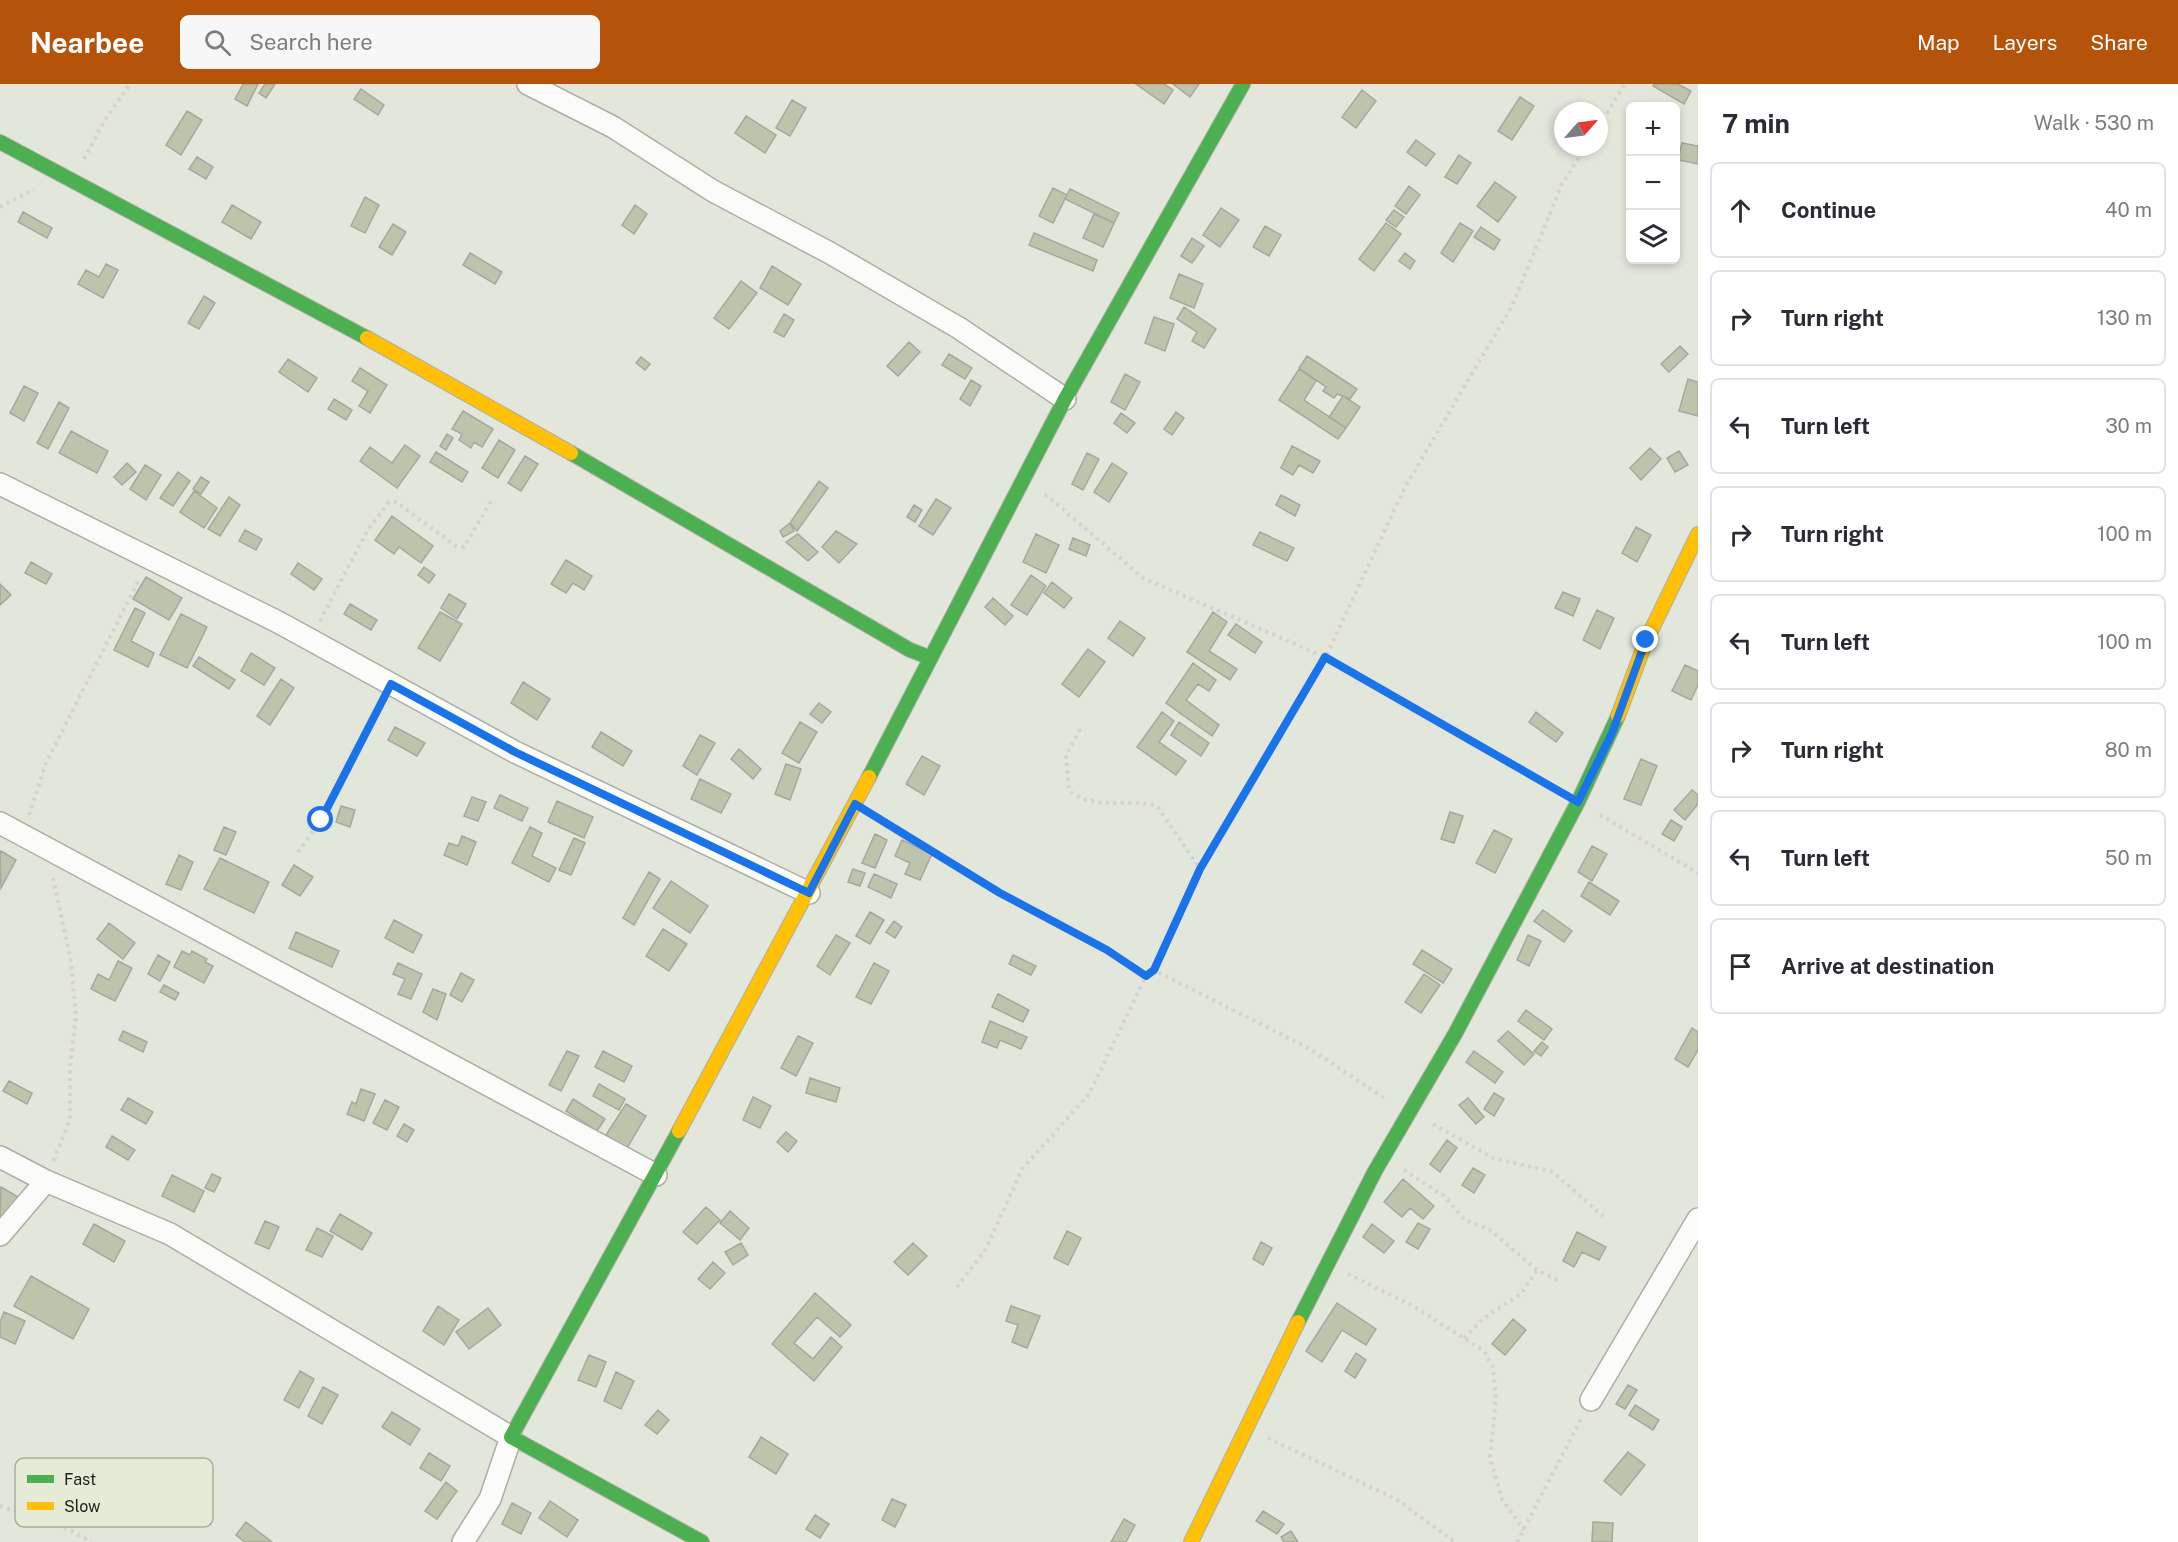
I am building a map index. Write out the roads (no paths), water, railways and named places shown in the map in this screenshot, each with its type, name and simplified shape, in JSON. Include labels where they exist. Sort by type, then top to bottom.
[{"type":"street","points":[[528,84],[613,127],[713,191],[830,253],[939,317],[1065,399]]},
{"type":"street","points":[[463,1542],[490,1499],[512,1437],[809,893],[1065,399],[1243,84]]},
{"type":"street","points":[[0,142],[341,323],[634,488],[910,650],[931,658]]},
{"type":"street","points":[[0,484],[310,640],[515,752],[809,893]]},
{"type":"street","points":[[1191,1542],[1326,1263],[1383,1157],[1410,1115],[1578,802],[1612,733],[1646,640],[1698,534]]},
{"type":"street","points":[[0,823],[656,1175]]},
{"type":"street","points":[[0,1157],[46,1181],[170,1234],[512,1437],[702,1542]]},
{"type":"street","points":[[0,1235],[46,1181]]},
{"type":"street","points":[[1591,1400],[1698,1219]]}]
